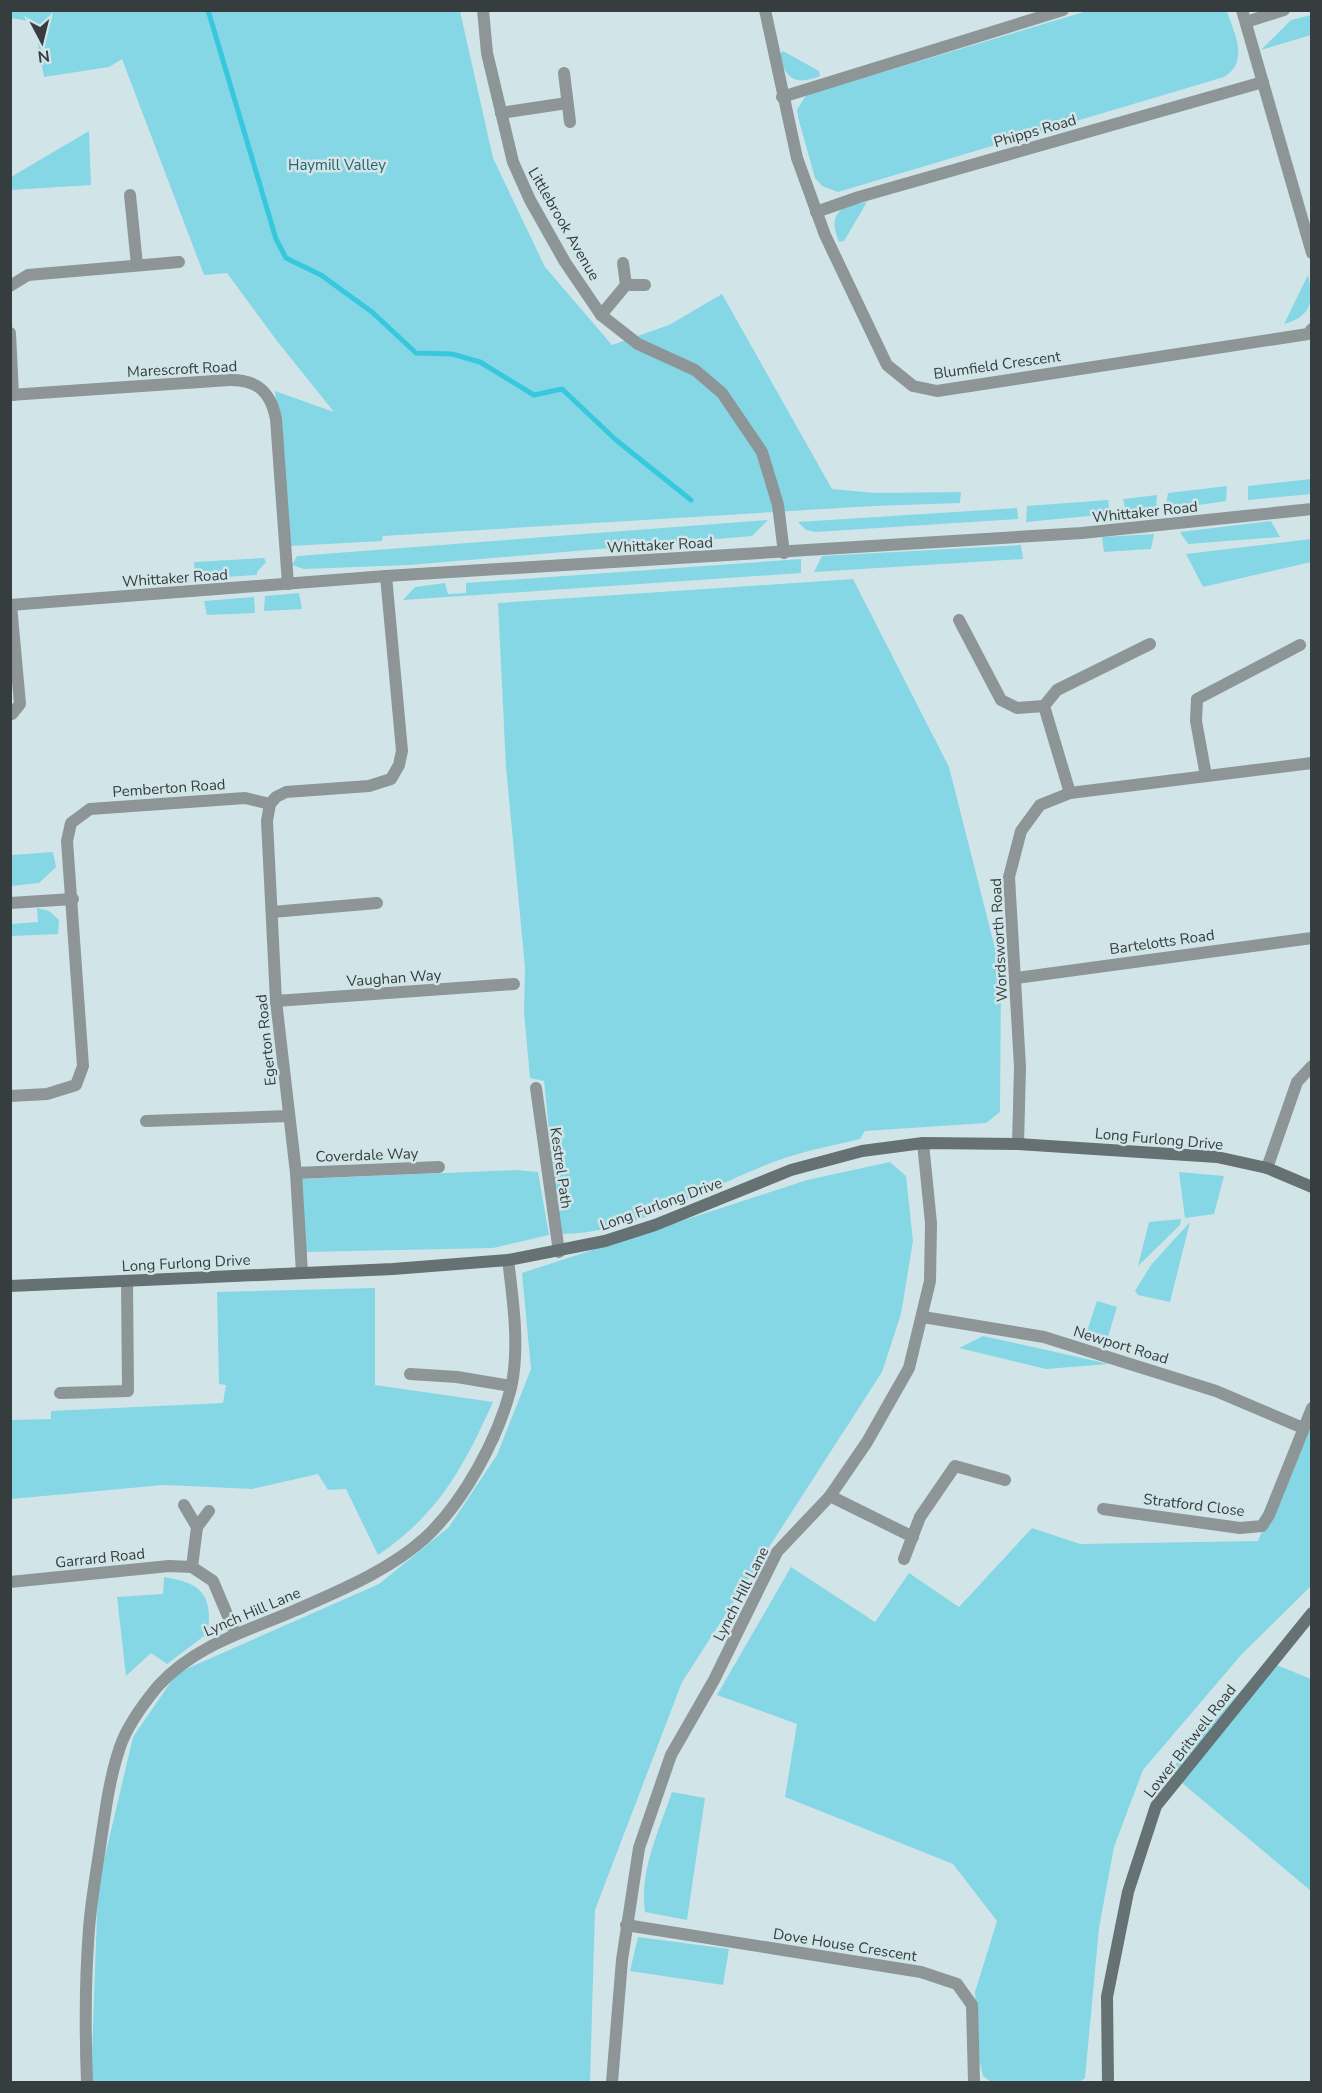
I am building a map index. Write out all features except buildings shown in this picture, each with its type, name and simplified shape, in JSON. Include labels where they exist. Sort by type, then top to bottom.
[{"type":"street","name":"Littlebrook Avenue","points":[[483,10],[487,53],[513,162],[530,200],[565,262],[601,315],[638,344],[695,370],[722,393],[762,452],[778,505],[784,553]]},
{"type":"street","name":"Blumfield Crescent","points":[[765,10],[797,158],[816,212],[887,364],[913,386],[937,391],[1308,334],[1311,330]]},
{"type":"street","points":[[782,97],[1063,10]]},
{"type":"street","points":[[1284,10],[1244,16],[1311,253]]},
{"type":"street","points":[[564,73],[570,122]]},
{"type":"street","name":"Phipps Road","points":[[816,212],[859,197],[1263,82]]},
{"type":"street","points":[[501,113],[567,103]]},
{"type":"street","points":[[130,195],[137,265]]},
{"type":"street","points":[[10,286],[28,275],[179,262]]},
{"type":"street","points":[[601,315],[626,285],[623,263]]},
{"type":"street","points":[[626,285],[645,285]]},
{"type":"street","points":[[10,333],[12,395]]},
{"type":"street","name":"Marescroft Road","points":[[12,395],[239,379],[263,388],[269,396],[276,419],[288,584]]},
{"type":"street","name":"Whittaker Road","points":[[11,605],[386,576],[1082,533],[1311,509]]},
{"type":"street","points":[[270,804],[276,796],[286,792],[384,783],[391,779],[399,765],[402,752],[386,576]]},
{"type":"street","points":[[11,605],[20,704],[12,714]]},
{"type":"street","points":[[959,620],[1001,700],[1017,708],[1044,706],[1057,690],[1150,644]]},
{"type":"street","points":[[1206,776],[1196,721],[1197,699],[1300,645]]},
{"type":"street","points":[[1044,706],[1070,793]]},
{"type":"street","name":"Wordsworth Road","points":[[1018,1144],[1020,1067],[1009,877],[1021,831],[1040,806],[1070,793],[1311,763]]},
{"type":"street","name":"Pemberton Road","points":[[10,1096],[47,1095],[76,1084],[83,1066],[73,899],[67,841],[71,823],[90,809],[245,798],[270,804]]},
{"type":"street","name":"Egerton Road","points":[[270,804],[267,821],[276,1001],[296,1173],[302,1273]]},
{"type":"street","points":[[10,903],[73,899]]},
{"type":"street","points":[[272,912],[377,903]]},
{"type":"street","name":"Bartelotts Road","points":[[1016,978],[1311,938]]},
{"type":"street","name":"Vaughan Way","points":[[276,1001],[514,984]]},
{"type":"street","points":[[1267,1168],[1297,1082],[1311,1066]]},
{"type":"street","name":"Kestrel Path","points":[[536,1088],[559,1252]]},
{"type":"street","points":[[146,1121],[289,1116]]},
{"type":"street","name":"Long Furlong Drive","points":[[10,1286],[302,1273],[508,1260],[559,1252],[605,1241],[655,1225],[791,1170],[862,1151],[924,1143],[1018,1144],[1217,1157],[1267,1168],[1311,1187]]},
{"type":"street","name":"Lynch Hill Lane","points":[[612,2082],[626,1926],[639,1848],[671,1755],[714,1680],[777,1552],[830,1496],[867,1442],[909,1368],[923,1317],[930,1269],[931,1223],[924,1143]]},
{"type":"street","name":"Coverdale Way","points":[[296,1173],[439,1167]]},
{"type":"street","name":"Lynch Hill Lane","points":[[87,2082],[85,2026],[89,1928],[106,1809],[120,1745],[159,1686],[197,1653],[235,1633],[303,1607],[376,1572],[425,1538],[460,1496],[489,1448],[511,1386],[516,1318],[508,1260]]},
{"type":"street","points":[[60,1393],[128,1391],[127,1281]]},
{"type":"street","name":"Newport Road","points":[[923,1317],[1044,1337],[1216,1391],[1304,1428]]},
{"type":"street","points":[[410,1374],[457,1377],[511,1386]]},
{"type":"street","name":"Stratford Close","points":[[1103,1509],[1240,1528],[1262,1526],[1269,1515],[1311,1408]]},
{"type":"street","points":[[904,1559],[920,1517],[955,1466],[1005,1480]]},
{"type":"street","points":[[830,1496],[913,1537]]},
{"type":"street","points":[[184,1504],[197,1527]]},
{"type":"street","points":[[209,1511],[197,1527],[192,1567],[213,1581],[235,1633]]},
{"type":"street","name":"Garrard Road","points":[[10,1582],[169,1566],[192,1567]]},
{"type":"street","name":"Lower Britwell Road","points":[[1108,2082],[1107,1997],[1128,1892],[1156,1806],[1311,1613]]},
{"type":"street","name":"Dove House Crescent","points":[[626,1926],[921,1972],[957,1984],[972,2005],[974,2082]]},
{"type":"green space","name":"Haymill Valley","points":[[10,11],[460,11],[493,158],[545,267],[612,345],[669,325],[722,294],[832,489],[876,493],[961,492],[960,503],[873,506],[383,536],[382,541],[290,546],[275,391],[334,412],[277,341],[227,273],[204,275],[122,59],[109,67],[44,77],[34,22],[11,18]]},
{"type":"green space","points":[[1087,11],[1227,11],[1238,46],[1236,63],[1224,77],[838,192],[822,186],[815,178],[797,110],[806,95]]},
{"type":"green space","points":[[1311,15],[1311,35],[1261,50],[1291,20]]},
{"type":"green space","points":[[783,51],[819,71],[820,76],[804,80],[792,78],[782,63],[780,54]]},
{"type":"green space","points":[[89,131],[91,185],[11,190],[11,177]]},
{"type":"green space","points":[[867,202],[844,241],[839,242],[835,224],[838,213],[850,206]]},
{"type":"green space","points":[[1308,275],[1311,292],[1309,306],[1300,317],[1284,324]]},
{"type":"green space","points":[[1311,479],[1311,494],[1248,500],[1248,486]]},
{"type":"green space","points":[[1227,486],[1226,501],[1165,510],[1168,493]]},
{"type":"green space","points":[[1157,495],[1156,511],[1126,513],[1123,499]]},
{"type":"green space","points":[[1108,500],[1110,514],[1026,522],[1027,506]]},
{"type":"green space","points":[[1017,508],[1018,519],[816,532],[806,530],[798,522]]},
{"type":"green space","points":[[768,520],[752,536],[409,565],[304,569],[292,565],[297,556]]},
{"type":"green space","points":[[1271,521],[1280,537],[1188,544],[1180,532]]},
{"type":"green space","points":[[1154,534],[1151,549],[1104,552],[1102,537]]},
{"type":"green space","points":[[1311,539],[1311,562],[1203,587],[1186,554]]},
{"type":"green space","points":[[1021,545],[1023,559],[814,572],[822,556]]},
{"type":"green space","points":[[264,558],[266,562],[257,575],[195,579],[194,562]]},
{"type":"green space","points":[[801,559],[801,573],[403,600],[415,587],[445,583],[448,594],[466,593],[466,583]]},
{"type":"green space","points":[[853,579],[949,767],[1001,972],[1000,1112],[986,1123],[865,1131],[860,1139],[813,1150],[757,1168],[647,1217],[590,1232],[560,1234],[544,1081],[530,1078],[524,1012],[525,968],[506,767],[498,603]]},
{"type":"green space","points":[[299,593],[302,609],[264,611],[265,596]]},
{"type":"green space","points":[[254,597],[255,613],[207,615],[204,601]]},
{"type":"green space","points":[[53,852],[56,867],[39,883],[11,886],[11,855]]},
{"type":"green space","points":[[37,908],[49,911],[59,920],[58,934],[11,936],[11,924],[38,922]]},
{"type":"green space","points":[[890,1162],[906,1176],[913,1241],[901,1314],[882,1372],[682,1682],[595,1910],[590,2082],[91,2082],[98,1886],[133,1737],[177,1673],[379,1584],[449,1527],[497,1455],[531,1369],[522,1273],[807,1180]]},
{"type":"green space","points":[[516,1170],[538,1172],[549,1235],[493,1248],[306,1252],[301,1179]]},
{"type":"green space","points":[[1179,1172],[1224,1176],[1214,1214],[1185,1218]]},
{"type":"green space","points":[[1181,1219],[1180,1225],[1138,1266],[1149,1222]]},
{"type":"green space","points":[[1190,1222],[1170,1302],[1138,1295],[1135,1291],[1151,1265]]},
{"type":"green space","points":[[375,1288],[375,1385],[493,1402],[448,1487],[418,1523],[378,1555],[346,1489],[328,1490],[318,1474],[252,1489],[164,1485],[11,1499],[11,1420],[51,1419],[51,1411],[223,1403],[226,1385],[219,1384],[217,1292]]},
{"type":"green space","points":[[1097,1301],[1117,1307],[1108,1337],[1087,1331]]},
{"type":"green space","points":[[983,1336],[1109,1364],[1046,1369],[959,1348]]},
{"type":"green space","points":[[1311,1418],[1311,1586],[1241,1655],[1143,1770],[1114,1847],[1099,1928],[1085,2078],[1079,2082],[991,2082],[983,2076],[979,2059],[975,1992],[997,1921],[953,1864],[785,1797],[797,1724],[717,1695],[791,1567],[875,1622],[909,1573],[959,1607],[1032,1528],[1080,1544],[1258,1541]]},
{"type":"green space","points":[[164,1577],[187,1583],[202,1593],[208,1609],[208,1633],[167,1664],[151,1653],[126,1676],[117,1597],[163,1594]]},
{"type":"green space","points":[[1267,1661],[1311,1679],[1311,1891],[1169,1772]]},
{"type":"green space","points":[[672,1792],[705,1798],[687,1920],[645,1912],[647,1866]]},
{"type":"green space","points":[[638,1937],[729,1949],[723,1985],[630,1971]]},
{"type":"waterway","points":[[208,10],[276,239],[286,258],[321,275],[372,312],[416,353],[452,354],[480,362],[534,395],[562,389],[616,440],[691,500]]}]
